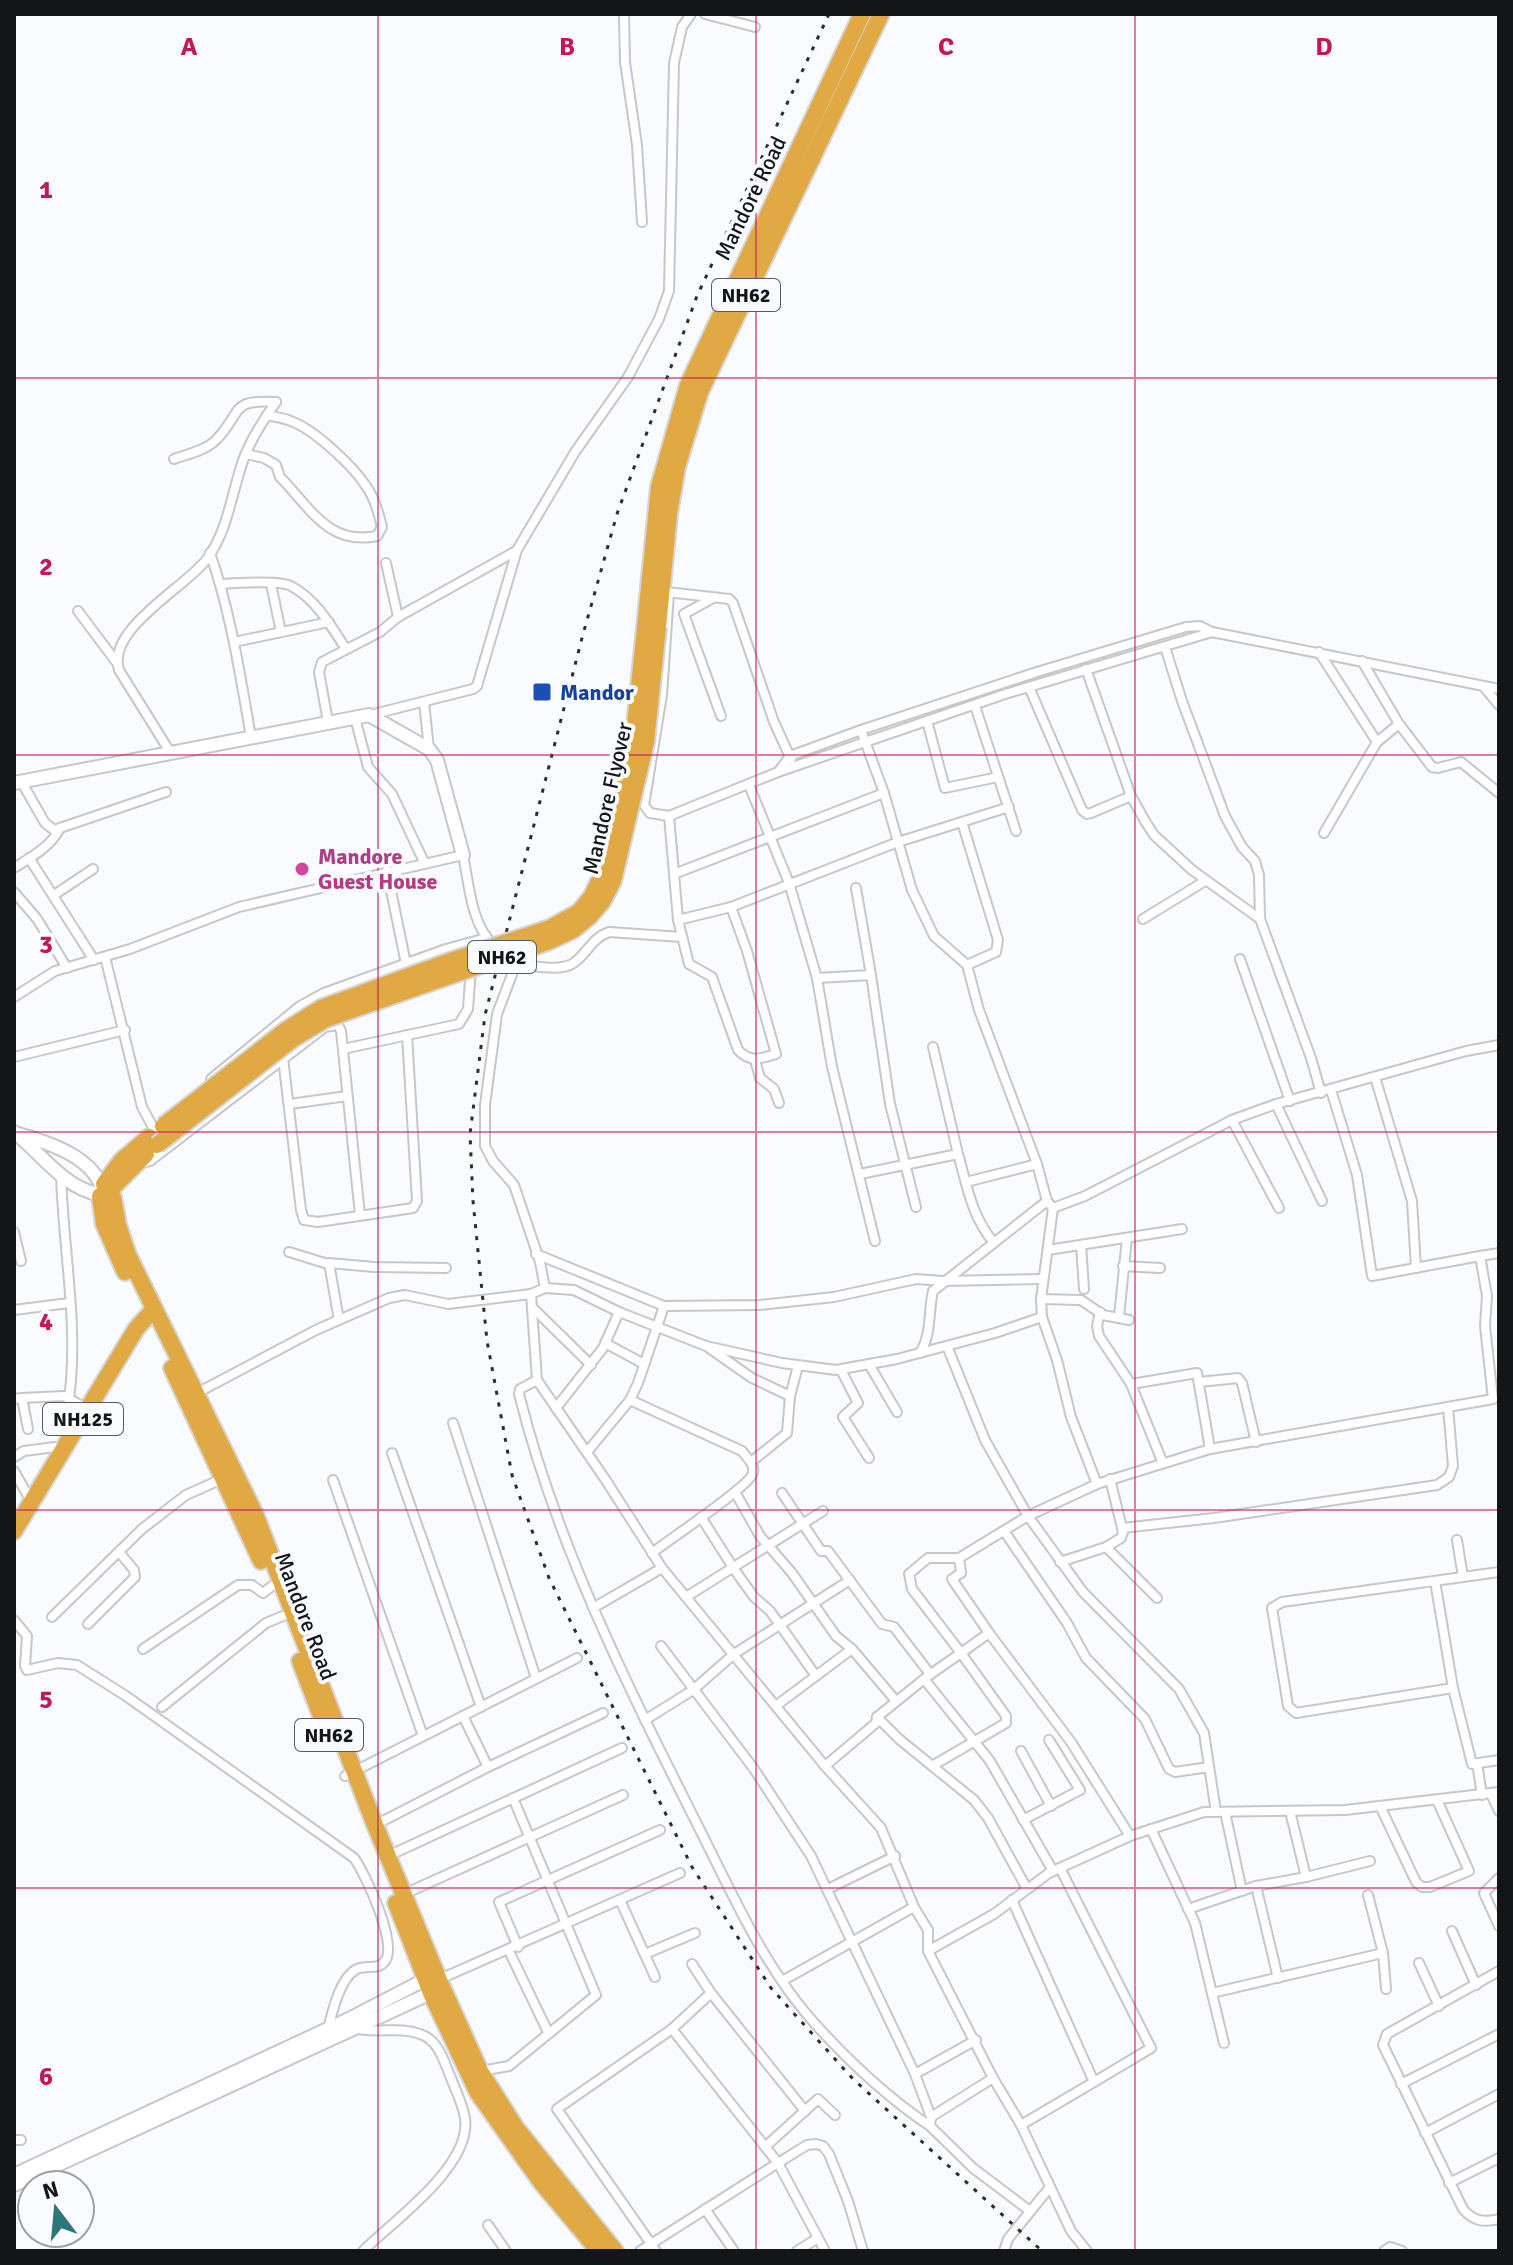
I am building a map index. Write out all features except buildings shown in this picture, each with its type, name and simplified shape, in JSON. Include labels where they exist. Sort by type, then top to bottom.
[{"type":"highway","name":"Mandore Road","points":[[660,591],[659,487],[688,385],[862,14]]},
{"type":"highway","name":"NH62","points":[[660,591],[677,467],[700,392],[881,14]]},
{"type":"highway","name":"Mandore Flyover","points":[[128,1162],[153,1137],[326,1019],[550,941],[573,930],[590,916],[613,881],[646,742],[652,628],[660,591]]},
{"type":"highway","name":"NH62","points":[[128,1162],[105,1191],[147,1306]]},
{"type":"highway","name":"Mandore Road","points":[[147,1306],[197,1393],[255,1514],[350,1774],[478,2093],[541,2182],[599,2251]]},
{"type":"highway","name":"Mandore Road","points":[[147,1306],[375,1825],[404,1894],[432,1984],[516,2128],[615,2251]]},
{"type":"highway","name":"NH125","points":[[14,1515],[55,1447],[74,1402],[147,1306]]},
{"type":"highway","name":"NH125","points":[[14,1531],[147,1306]]},
{"type":"street","points":[[624,14],[625,62],[637,145],[642,222]]},
{"type":"street","points":[[166,792],[59,830],[50,829],[17,782],[355,718],[477,686],[517,550],[575,452],[628,377],[659,319],[669,291],[674,63],[682,27],[691,14]]},
{"type":"street","points":[[705,14],[755,27]]},
{"type":"street","points":[[117,663],[121,647],[142,616],[205,562],[231,508],[246,454],[276,402],[246,402],[216,440],[174,459]]},
{"type":"street","points":[[246,454],[264,458],[276,465],[280,477],[330,530],[362,539],[377,536],[382,527],[366,485],[307,429],[292,421],[267,415]]},
{"type":"street","points":[[328,722],[319,672],[322,662],[380,632],[398,617],[517,550]]},
{"type":"street","points":[[210,553],[221,584],[234,642],[251,737]]},
{"type":"street","points":[[386,563],[398,617]]},
{"type":"street","points":[[221,584],[289,584],[307,597],[329,622],[346,649]]},
{"type":"street","points":[[271,584],[281,632]]},
{"type":"street","points":[[795,767],[774,722],[735,608],[729,599],[660,591],[662,695],[644,799],[645,809],[650,813],[669,816],[778,772],[795,767],[866,744],[927,721],[1212,632]]},
{"type":"street","points":[[714,597],[684,614],[721,716]]},
{"type":"street","points":[[78,611],[117,663],[170,752]]},
{"type":"street","points":[[234,642],[329,622]]},
{"type":"street","points":[[778,772],[790,756],[861,730],[1186,627],[1200,626],[1212,632],[1499,689]]},
{"type":"street","points":[[1165,647],[1225,816],[1242,847],[1255,861],[1259,875],[1260,919],[1321,1093]]},
{"type":"street","points":[[1319,652],[1377,742]]},
{"type":"street","points":[[1362,660],[1399,724],[1432,767],[1461,762],[1499,793]]},
{"type":"street","points":[[1086,669],[1131,796],[1154,835],[1205,881],[1260,919]]},
{"type":"street","points":[[1483,686],[1499,705]]},
{"type":"street","points":[[1029,687],[1082,810],[1091,813],[1131,796]]},
{"type":"street","points":[[424,702],[429,749]]},
{"type":"street","points":[[975,706],[1016,831]]},
{"type":"street","points":[[369,715],[429,749],[437,760],[479,924],[486,938],[516,964],[563,967],[575,962],[599,936],[609,932],[682,937]]},
{"type":"street","points":[[355,718],[368,767],[392,794],[424,862]]},
{"type":"street","points":[[927,721],[945,788],[998,777]]},
{"type":"street","points":[[1324,833],[1377,742],[1399,724]]},
{"type":"street","points":[[861,730],[884,793],[912,890],[934,936],[967,965],[979,1010],[1049,1202],[1042,1317],[1071,1417],[1097,1484]]},
{"type":"street","points":[[749,785],[789,883],[817,978],[832,1067],[875,1241]]},
{"type":"street","points":[[674,874],[884,793]]},
{"type":"street","points":[[678,920],[731,907],[898,842],[1009,807]]},
{"type":"street","points":[[669,816],[678,920],[689,964],[712,977],[738,1050],[746,1059],[755,1060],[776,1054],[747,951],[731,907]]},
{"type":"street","points":[[962,822],[998,940],[996,952],[967,965]]},
{"type":"street","points":[[14,868],[55,837],[59,830]]},
{"type":"street","points":[[14,997],[43,978],[67,968],[239,907],[463,855]]},
{"type":"street","points":[[29,858],[94,960]]},
{"type":"street","points":[[54,895],[93,869]]},
{"type":"street","points":[[387,871],[406,964]]},
{"type":"street","points":[[1143,919],[1205,881]]},
{"type":"street","points":[[856,888],[890,1104],[916,1207]]},
{"type":"street","points":[[14,892],[37,919],[67,968]]},
{"type":"street","points":[[105,957],[142,1107],[153,1137],[252,1044],[300,1006],[350,982],[486,938]]},
{"type":"street","points":[[343,1049],[453,1026],[463,1020],[469,1002],[472,942]]},
{"type":"street","points":[[1240,959],[1289,1097]]},
{"type":"street","points":[[516,964],[497,1014],[485,1105],[485,1146],[493,1161],[514,1185],[544,1285]]},
{"type":"street","points":[[817,978],[871,975]]},
{"type":"street","points":[[128,1162],[150,1161],[325,1027],[338,1025],[360,1215]]},
{"type":"street","points":[[14,1057],[125,1030]]},
{"type":"street","points":[[283,1058],[304,1220],[318,1222],[413,1208],[416,1205],[414,1129],[407,1035]]},
{"type":"street","points":[[920,1353],[927,1341],[929,1309],[938,1281],[1049,1202],[1085,1196],[1232,1120],[1289,1097],[1321,1093],[1466,1051],[1499,1045]]},
{"type":"street","points":[[933,1047],[966,1182],[981,1227],[992,1240]]},
{"type":"street","points":[[755,1060],[760,1078],[774,1089],[779,1103]]},
{"type":"street","points":[[1375,1077],[1412,1201],[1416,1268]]},
{"type":"street","points":[[1331,1090],[1357,1175],[1372,1276],[1499,1253]]},
{"type":"street","points":[[290,1104],[347,1096]]},
{"type":"street","points":[[1276,1104],[1322,1201]]},
{"type":"street","points":[[1232,1120],[1279,1208]]},
{"type":"street","points":[[16,1133],[36,1154],[87,1191],[105,1191]]},
{"type":"street","points":[[16,1133],[62,1150],[91,1171],[105,1191]]},
{"type":"street","points":[[860,1174],[958,1154]]},
{"type":"street","points":[[966,1182],[1037,1164]]},
{"type":"street","points":[[61,1174],[74,1346],[74,1402]]},
{"type":"street","points":[[1048,1250],[1182,1229]]},
{"type":"street","points":[[14,1232],[21,1261]]},
{"type":"street","points":[[1119,1317],[1127,1238]]},
{"type":"street","points":[[1081,1245],[1084,1289]]},
{"type":"street","points":[[289,1252],[328,1266],[446,1268]]},
{"type":"street","points":[[932,1766],[1006,1723],[1007,1719],[912,1589],[909,1574],[928,1558],[959,1558],[1028,1516],[1097,1484],[1162,1461],[1210,1449],[1496,1399],[1485,1326],[1487,1296],[1480,1256]]},
{"type":"street","points":[[538,1258],[664,1306],[759,1305],[834,1297],[916,1279],[1043,1279]]},
{"type":"street","points":[[328,1266],[339,1320]]},
{"type":"street","points":[[1123,1266],[1160,1268]]},
{"type":"street","points":[[197,1393],[339,1320],[389,1298],[405,1295],[448,1304],[531,1294],[544,1285],[574,1290],[619,1312],[659,1325],[706,1346],[752,1378],[790,1396]]},
{"type":"street","points":[[531,1294],[537,1380],[662,1568],[825,1766],[881,1828],[914,1907],[928,1930],[928,1951],[993,2078],[1021,2125],[1071,2231],[1087,2251]]},
{"type":"street","points":[[1041,1299],[1081,1300],[1100,1312],[1129,1320]]},
{"type":"street","points":[[14,1310],[69,1303]]},
{"type":"street","points":[[587,1452],[630,1400],[664,1306]]},
{"type":"street","points":[[532,1307],[591,1365]]},
{"type":"street","points":[[556,1408],[591,1365],[619,1312]]},
{"type":"street","points":[[1100,1312],[1097,1326],[1099,1336],[1131,1384],[1162,1461]]},
{"type":"street","points":[[706,1346],[798,1366],[841,1370],[870,1366],[947,1346],[1042,1317]]},
{"type":"street","points":[[605,1343],[644,1364]]},
{"type":"street","points":[[947,1346],[985,1440],[1028,1516],[1083,1592],[1179,1689],[1204,1733],[1209,1767],[1242,1891]]},
{"type":"street","points":[[751,1462],[787,1433],[790,1396],[798,1366]]},
{"type":"street","points":[[870,1366],[897,1412]]},
{"type":"street","points":[[841,1370],[858,1403],[843,1417],[869,1458]]},
{"type":"street","points":[[1131,1384],[1196,1372],[1210,1449]]},
{"type":"street","points":[[1199,1382],[1238,1378],[1242,1383],[1256,1442]]},
{"type":"street","points":[[537,1380],[520,1389],[519,1394],[543,1480],[593,1608],[736,1901],[782,1981],[817,2026],[900,2106],[931,2122],[973,2168],[1030,2211]]},
{"type":"street","points":[[28,1429],[18,1398],[64,1396],[74,1402]]},
{"type":"street","points":[[630,1400],[742,1451],[754,1470],[752,1477],[735,1492],[652,1553]]},
{"type":"street","points":[[1122,1528],[1214,1518],[1437,1485],[1449,1477],[1453,1466],[1448,1407]]},
{"type":"street","points":[[453,1423],[536,1678]]},
{"type":"street","points":[[14,1457],[24,1451],[55,1447]]},
{"type":"street","points":[[392,1453],[481,1707]]},
{"type":"street","points":[[14,1471],[27,1494]]},
{"type":"street","points":[[52,1617],[142,1529],[186,1495],[225,1478]]},
{"type":"street","points":[[1060,1562],[1106,1547],[1121,1538],[1122,1528],[1110,1479]]},
{"type":"street","points":[[333,1480],[423,1736]]},
{"type":"street","points":[[735,1492],[769,1546],[836,1636],[852,1649],[896,1701]]},
{"type":"street","points":[[782,1493],[821,1551],[828,1551],[882,1624],[894,1627],[990,1761],[1023,1820],[1057,1870],[1151,2048],[1021,2125]]},
{"type":"street","points":[[686,1597],[823,1511]]},
{"type":"street","points":[[701,1517],[734,1569],[816,1676]]},
{"type":"street","points":[[1004,1531],[1067,1623],[1086,1658],[1145,1719],[1169,1769],[1175,1772],[1209,1767]]},
{"type":"street","points":[[1457,1540],[1463,1577]]},
{"type":"street","points":[[1106,1547],[1157,1598]]},
{"type":"street","points":[[88,1624],[135,1577],[134,1570],[119,1552]]},
{"type":"street","points":[[959,1558],[961,1573],[952,1579],[1071,1742],[1130,1836]]},
{"type":"street","points":[[593,1608],[662,1568]]},
{"type":"street","points":[[1453,1688],[1296,1713],[1291,1711],[1272,1615],[1275,1604],[1499,1572]]},
{"type":"street","points":[[645,1720],[693,1690],[734,1654],[850,1580]]},
{"type":"street","points":[[1435,1581],[1453,1688],[1472,1764],[1499,1760]]},
{"type":"street","points":[[143,1649],[238,1585],[252,1585],[263,1593],[272,1586]]},
{"type":"street","points":[[162,1707],[266,1623],[283,1616]]},
{"type":"street","points":[[14,1620],[27,1636],[27,1670],[58,1663],[77,1665],[126,1696],[354,1858],[379,1912],[390,1949],[382,1965],[356,1969],[351,1973],[335,2001],[327,2029]]},
{"type":"street","points":[[825,1766],[876,1723],[877,1717],[896,1701],[989,1633]]},
{"type":"street","points":[[661,1646],[779,1803],[828,1889],[915,2074],[931,2122]]},
{"type":"street","points":[[777,1705],[852,1649]]},
{"type":"street","points":[[350,1774],[577,1658]]},
{"type":"street","points":[[375,1825],[603,1713]]},
{"type":"street","points":[[463,1716],[488,1767]]},
{"type":"street","points":[[877,1717],[974,1800],[988,1818],[1027,1889]]},
{"type":"street","points":[[1023,1820],[1080,1790],[1049,1740]]},
{"type":"street","points":[[388,1856],[622,1748]]},
{"type":"street","points":[[1021,1751],[1051,1806]]},
{"type":"street","points":[[1477,1763],[1499,1811]]},
{"type":"street","points":[[928,1951],[1057,1870],[1130,1836],[1204,1812],[1380,1806],[1490,1794]]},
{"type":"street","points":[[404,1894],[623,1795]]},
{"type":"street","points":[[480,2071],[509,2066],[596,1995],[513,1798]]},
{"type":"street","points":[[1380,1806],[1416,1882],[1422,1887],[1430,1887],[1469,1871],[1437,1800]]},
{"type":"street","points":[[1290,1811],[1306,1877]]},
{"type":"street","points":[[1151,1829],[1195,1923],[1224,2043]]},
{"type":"street","points":[[548,2032],[513,1949],[499,1902],[660,1830]]},
{"type":"street","points":[[828,1889],[895,1856]]},
{"type":"street","points":[[1188,1909],[1256,1886],[1370,1861]]},
{"type":"street","points":[[14,2175],[327,2029],[372,2013],[680,1873]]},
{"type":"street","points":[[1499,1878],[1484,1893],[1499,1926]]},
{"type":"street","points":[[1256,1886],[1278,1978]]},
{"type":"street","points":[[1368,1895],[1383,1953],[1386,1989]]},
{"type":"street","points":[[620,1900],[655,1977]]},
{"type":"street","points":[[1012,1900],[1094,2082]]},
{"type":"street","points":[[782,1981],[852,1939],[914,1907]]},
{"type":"street","points":[[1452,1931],[1476,1985]]},
{"type":"street","points":[[645,1954],[695,1933]]},
{"type":"street","points":[[1212,1993],[1383,1953]]},
{"type":"street","points":[[1419,1963],[1439,2006]]},
{"type":"street","points":[[692,1964],[711,1993],[805,2111]]},
{"type":"street","points":[[1499,1971],[1383,2039],[1401,2084],[1463,2209],[1470,2218],[1499,2219]]},
{"type":"street","points":[[654,2247],[557,2109],[672,2029],[711,1993]]},
{"type":"street","points":[[14,2185],[351,2028],[372,2013]]},
{"type":"street","points":[[351,2028],[379,2033],[412,2032],[429,2038],[441,2056],[465,2117],[462,2140],[443,2175],[363,2251]]},
{"type":"street","points":[[672,2029],[778,2163],[825,2251]]},
{"type":"street","points":[[1401,2084],[1499,2034]]},
{"type":"street","points":[[915,2074],[976,2040]]},
{"type":"street","points":[[931,2122],[993,2078]]},
{"type":"street","points":[[1425,2133],[1499,2094]]},
{"type":"street","points":[[765,2147],[818,2099],[835,2115]]},
{"type":"street","points":[[640,2251],[654,2247],[705,2209],[807,2145],[823,2146],[848,2201],[863,2251]]},
{"type":"street","points":[[1449,2183],[1499,2158]]},
{"type":"street","points":[[1004,2251],[1008,2239],[1050,2187]]},
{"type":"street","points":[[705,2209],[734,2251]]},
{"type":"street","points":[[488,2225],[506,2251]]},
{"type":"street","points":[[797,2251],[818,2238]]},
{"type":"street","points":[[1384,2251],[1390,2247],[1402,2251]]},
{"type":"railway","points":[[829,14],[697,296],[617,514],[485,1015],[470,1134],[473,1201],[487,1341],[512,1475],[549,1578],[692,1867],[771,1988],[853,2079],[1042,2251]]},
{"type":"place","name":"Mandor","points":[[542,692]]},
{"type":"place","name":"Mandore Guest House","points":[[302,869]]}]
